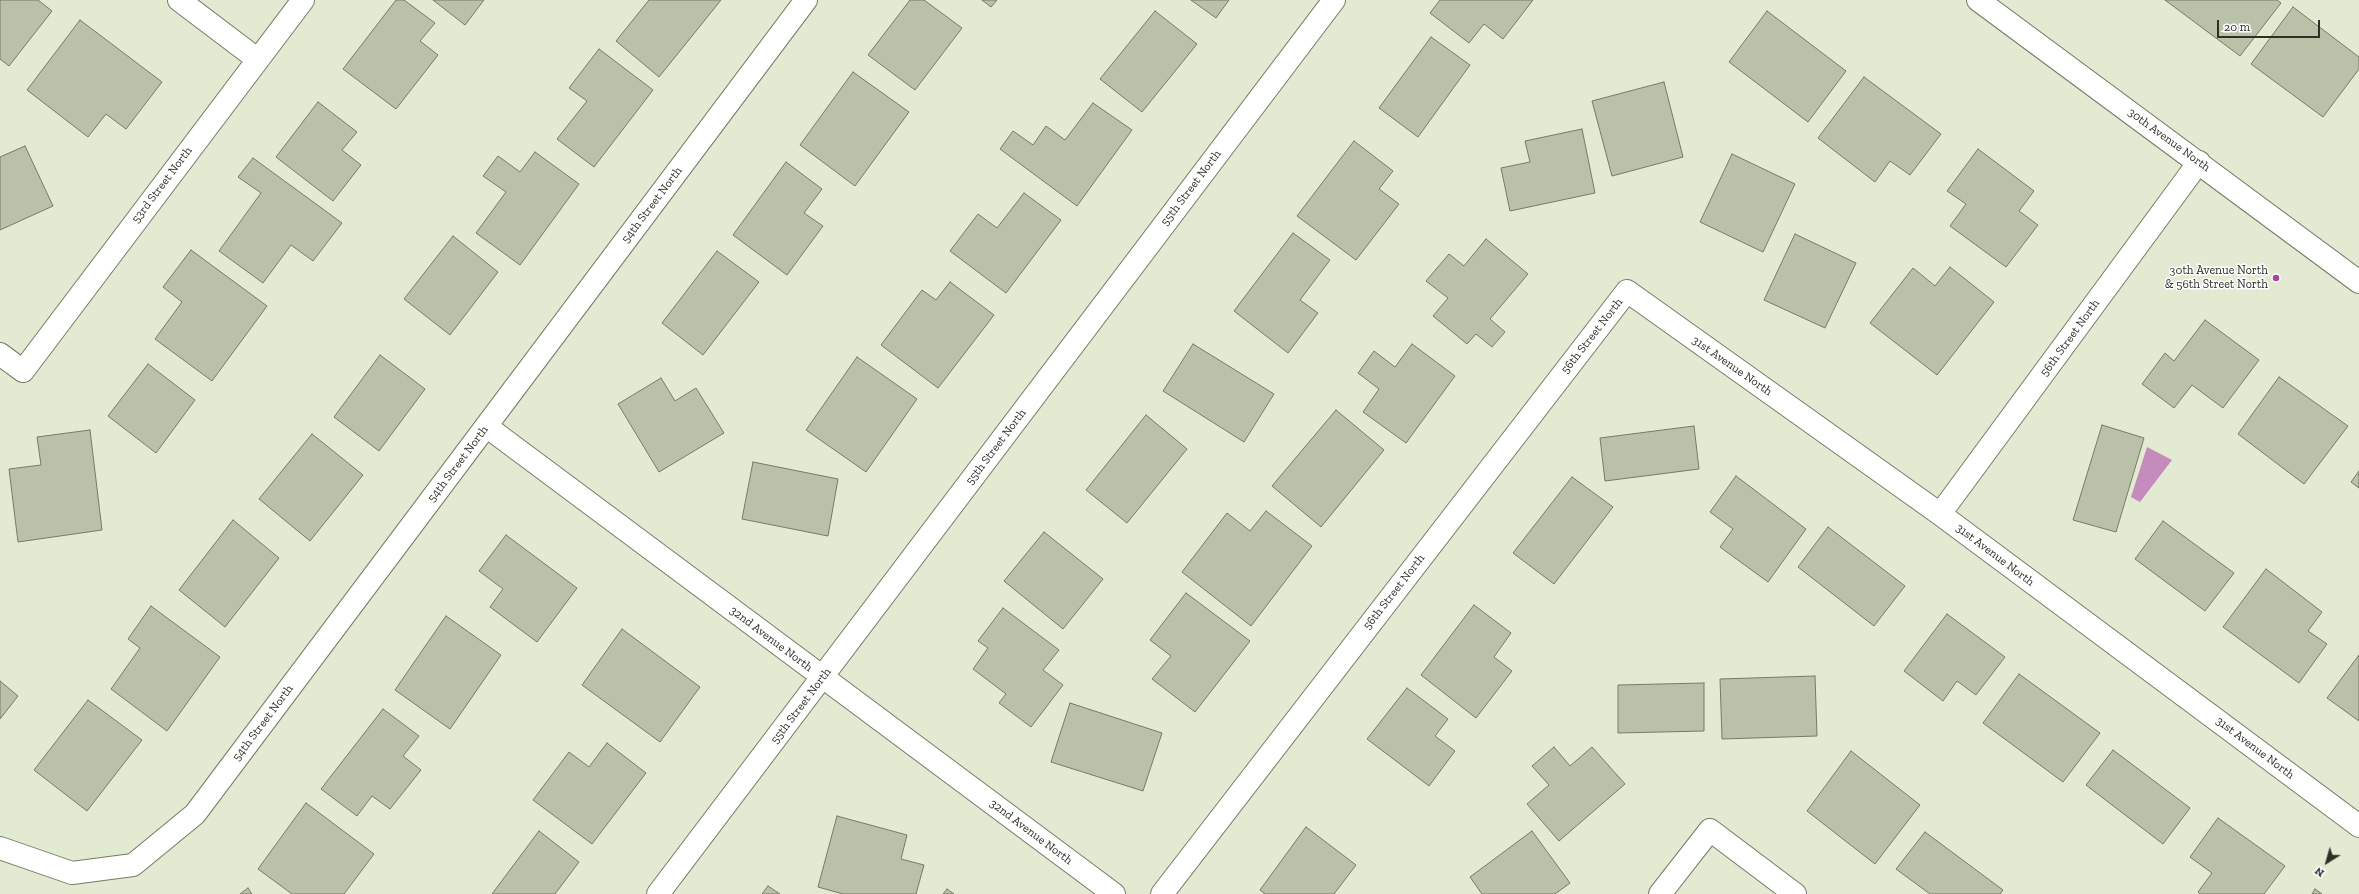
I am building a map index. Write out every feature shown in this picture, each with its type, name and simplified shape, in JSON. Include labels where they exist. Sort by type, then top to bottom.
[{"type":"street","points":[[179,0],[257,59]]},
{"type":"street","name":"53rd Street North","points":[[0,354],[23,371],[303,0]]},
{"type":"street","name":"54th Street North","points":[[0,848],[72,873],[133,866],[195,814],[806,0]]},
{"type":"street","name":"55th Street North","points":[[658,894],[1334,0]]},
{"type":"street","name":"30th Avenue North","points":[[1978,0],[2199,162],[2359,282]]},
{"type":"street","name":"56th Street North","points":[[1940,514],[2199,162]]},
{"type":"street","name":"56th Street North","points":[[1162,894],[1627,291]]},
{"type":"street","name":"31st Avenue North","points":[[1627,291],[1940,514],[2359,826]]},
{"type":"street","name":"32nd Avenue North","points":[[486,426],[1114,894]]},
{"type":"street","points":[[1660,894],[1710,830],[1795,894]]},
{"type":"shaded area","points":[[2147,447],[2172,460],[2140,502],[2131,497]]},
{"type":"building","points":[[0,0],[38,0],[52,11],[9,66],[0,59]]},
{"type":"building","points":[[396,0],[404,0],[435,23],[420,41],[438,55],[396,109],[343,69]]},
{"type":"building","points":[[433,0],[484,0],[465,25]]},
{"type":"building","points":[[649,0],[721,0],[659,77],[616,41]]},
{"type":"building","points":[[910,0],[924,0],[962,28],[915,90],[868,55]]},
{"type":"building","points":[[982,0],[997,0],[991,7]]},
{"type":"building","points":[[1191,0],[1229,0],[1216,18]]},
{"type":"building","points":[[1440,0],[1533,0],[1503,39],[1484,24],[1469,43],[1430,13]]},
{"type":"building","points":[[2165,0],[2277,0],[2281,3],[2240,56]]},
{"type":"building","points":[[2293,7],[2359,57],[2359,69],[2323,117],[2251,64]]},
{"type":"building","points":[[1155,11],[1197,44],[1142,112],[1100,79]]},
{"type":"building","points":[[1767,11],[1846,71],[1808,122],[1729,62]]},
{"type":"building","points":[[80,20],[162,82],[126,129],[106,114],[88,137],[27,90]]},
{"type":"building","points":[[1431,37],[1470,65],[1418,137],[1379,108]]},
{"type":"building","points":[[599,49],[653,90],[594,167],[557,139],[587,101],[569,88]]},
{"type":"building","points":[[853,72],[909,112],[855,186],[800,145]]},
{"type":"building","points":[[1864,77],[1941,134],[1910,175],[1890,161],[1875,182],[1818,138]]},
{"type":"building","points":[[1664,82],[1683,157],[1612,176],[1592,101]]},
{"type":"building","points":[[318,102],[357,132],[342,150],[361,165],[333,201],[276,157]]},
{"type":"building","points":[[1093,103],[1132,130],[1077,206],[1000,149],[1013,131],[1033,145],[1046,126],[1065,140]]},
{"type":"building","points":[[1582,129],[1595,193],[1510,211],[1501,168],[1530,162],[1525,141]]},
{"type":"building","points":[[1354,141],[1393,171],[1379,189],[1399,204],[1356,260],[1297,216]]},
{"type":"building","points":[[25,146],[53,206],[0,230],[0,157]]},
{"type":"building","points":[[1978,149],[2034,191],[2019,211],[2038,225],[2006,267],[1950,226],[1966,204],[1947,191]]},
{"type":"building","points":[[535,152],[579,184],[520,265],[476,233],[506,192],[483,176],[498,156],[520,172]]},
{"type":"building","points":[[1732,154],[1795,184],[1763,252],[1700,222]]},
{"type":"building","points":[[253,158],[342,223],[313,261],[291,245],[263,283],[219,251],[261,193],[238,177]]},
{"type":"building","points":[[786,162],[822,189],[804,213],[823,226],[787,275],[733,235]]},
{"type":"building","points":[[1024,193],[1061,220],[1006,293],[950,251],[978,214],[997,228]]},
{"type":"building","points":[[1293,233],[1330,260],[1300,300],[1318,313],[1288,353],[1234,311]]},
{"type":"building","points":[[1795,234],[1856,263],[1825,328],[1764,300]]},
{"type":"building","points":[[453,236],[498,272],[450,335],[404,299]]},
{"type":"building","points":[[1486,239],[1528,274],[1490,319],[1505,332],[1492,347],[1476,334],[1467,344],[1433,316],[1448,298],[1426,281],[1449,254],[1464,266]]},
{"type":"building","points":[[191,250],[267,306],[212,381],[155,339],[182,302],[163,287]]},
{"type":"building","points":[[717,251],[759,282],[703,355],[662,323]]},
{"type":"building","points":[[1950,267],[1994,302],[1937,375],[1870,323],[1913,268],[1935,286]]},
{"type":"building","points":[[950,282],[994,315],[938,388],[881,345],[922,290],[936,300]]},
{"type":"building","points":[[2205,320],[2259,360],[2223,408],[2192,385],[2174,408],[2142,384],[2165,353],[2174,361]]},
{"type":"building","points":[[1193,344],[1274,394],[1244,442],[1163,391]]},
{"type":"building","points":[[1412,344],[1455,376],[1406,443],[1363,412],[1379,389],[1358,373],[1374,351],[1395,367]]},
{"type":"building","points":[[380,355],[425,389],[379,451],[334,417]]},
{"type":"building","points":[[857,357],[917,399],[866,472],[806,430]]},
{"type":"building","points":[[148,364],[195,400],[156,453],[108,416]]},
{"type":"building","points":[[2279,377],[2348,426],[2304,484],[2238,434]]},
{"type":"building","points":[[661,378],[675,401],[696,388],[724,433],[659,472],[618,404]]},
{"type":"building","points":[[1336,410],[1384,450],[1321,527],[1272,486]]},
{"type":"building","points":[[1146,415],[1187,449],[1127,523],[1086,490]]},
{"type":"building","points":[[2102,425],[2144,438],[2116,532],[2073,520]]},
{"type":"building","points":[[1694,426],[1699,469],[1605,481],[1600,438]]},
{"type":"building","points":[[90,430],[102,530],[18,542],[9,469],[41,465],[37,437]]},
{"type":"building","points":[[312,434],[363,475],[310,541],[259,499]]},
{"type":"building","points":[[753,462],[838,479],[828,536],[742,519]]},
{"type":"building","points":[[2359,471],[2359,488],[2351,482]]},
{"type":"building","points":[[1736,476],[1806,529],[1768,582],[1720,547],[1733,529],[1710,512]]},
{"type":"building","points":[[1572,477],[1613,507],[1554,584],[1513,553]]},
{"type":"building","points":[[1266,511],[1312,546],[1251,626],[1182,572],[1227,513],[1250,531]]},
{"type":"building","points":[[233,520],[279,558],[225,627],[179,590]]},
{"type":"building","points":[[2163,521],[2234,573],[2205,611],[2135,559]]},
{"type":"building","points":[[1828,527],[1905,586],[1874,626],[1798,567]]},
{"type":"building","points":[[1044,532],[1103,579],[1063,629],[1004,581]]},
{"type":"building","points":[[506,535],[577,588],[537,642],[490,607],[503,589],[479,571]]},
{"type":"building","points":[[2266,569],[2322,612],[2308,631],[2327,644],[2299,683],[2223,627]]},
{"type":"building","points":[[1186,593],[1250,641],[1195,712],[1152,679],[1171,656],[1150,640]]},
{"type":"building","points":[[1474,605],[1511,633],[1494,657],[1512,671],[1476,718],[1421,675]]},
{"type":"building","points":[[151,606],[220,657],[167,731],[111,689],[140,648],[128,639]]},
{"type":"building","points":[[1003,608],[1059,650],[1043,670],[1063,685],[1031,727],[999,703],[1006,694],[973,669],[988,648],[978,641]]},
{"type":"building","points":[[1947,614],[2005,657],[1976,695],[1957,681],[1943,701],[1904,671]]},
{"type":"building","points":[[446,616],[501,655],[450,729],[395,690]]},
{"type":"building","points":[[622,629],[700,687],[660,742],[582,685]]},
{"type":"building","points":[[2359,655],[2359,721],[2327,698]]},
{"type":"building","points":[[2019,674],[2100,733],[2063,782],[1983,723]]},
{"type":"building","points":[[1815,676],[1817,736],[1722,739],[1720,679]]},
{"type":"building","points":[[0,681],[18,696],[0,719]]},
{"type":"building","points":[[1704,683],[1704,731],[1618,733],[1618,685]]},
{"type":"building","points":[[1407,688],[1448,719],[1435,736],[1455,751],[1429,786],[1367,739]]},
{"type":"building","points":[[88,700],[142,740],[87,811],[34,770]]},
{"type":"building","points":[[1070,703],[1162,733],[1143,791],[1051,762]]},
{"type":"building","points":[[383,709],[419,736],[403,756],[421,770],[390,809],[372,796],[357,816],[321,789]]},
{"type":"building","points":[[607,743],[646,773],[592,844],[533,800],[569,752],[589,767]]},
{"type":"building","points":[[1554,747],[1570,766],[1592,747],[1625,784],[1559,841],[1527,804],[1549,785],[1532,766]]},
{"type":"building","points":[[2113,750],[2190,808],[2163,844],[2086,785]]},
{"type":"building","points":[[1851,751],[1920,805],[1875,864],[1807,811]]},
{"type":"building","points":[[306,803],[374,854],[344,894],[292,894],[258,869]]},
{"type":"building","points":[[837,816],[907,835],[901,859],[924,865],[916,894],[843,894],[818,887]]},
{"type":"building","points":[[2218,818],[2285,866],[2264,894],[2200,894],[2198,892],[2212,873],[2190,857]]},
{"type":"building","points":[[1306,827],[1356,865],[1334,894],[1265,894],[1260,890]]},
{"type":"building","points":[[539,831],[579,862],[555,894],[492,894]]},
{"type":"building","points":[[1532,831],[1570,883],[1555,894],[1482,894],[1470,877]]},
{"type":"building","points":[[1925,832],[2003,890],[2000,894],[1930,894],[1896,869]]},
{"type":"building","points":[[768,886],[780,894],[762,894]]},
{"type":"building","points":[[248,888],[252,894],[240,894]]},
{"type":"building","points":[[947,889],[954,894],[943,894]]},
{"type":"building","points":[[2315,889],[2322,894],[2312,894]]},
{"type":"place","name":"30th Avenue North & 56th Street North","points":[[2276,278]]}]
